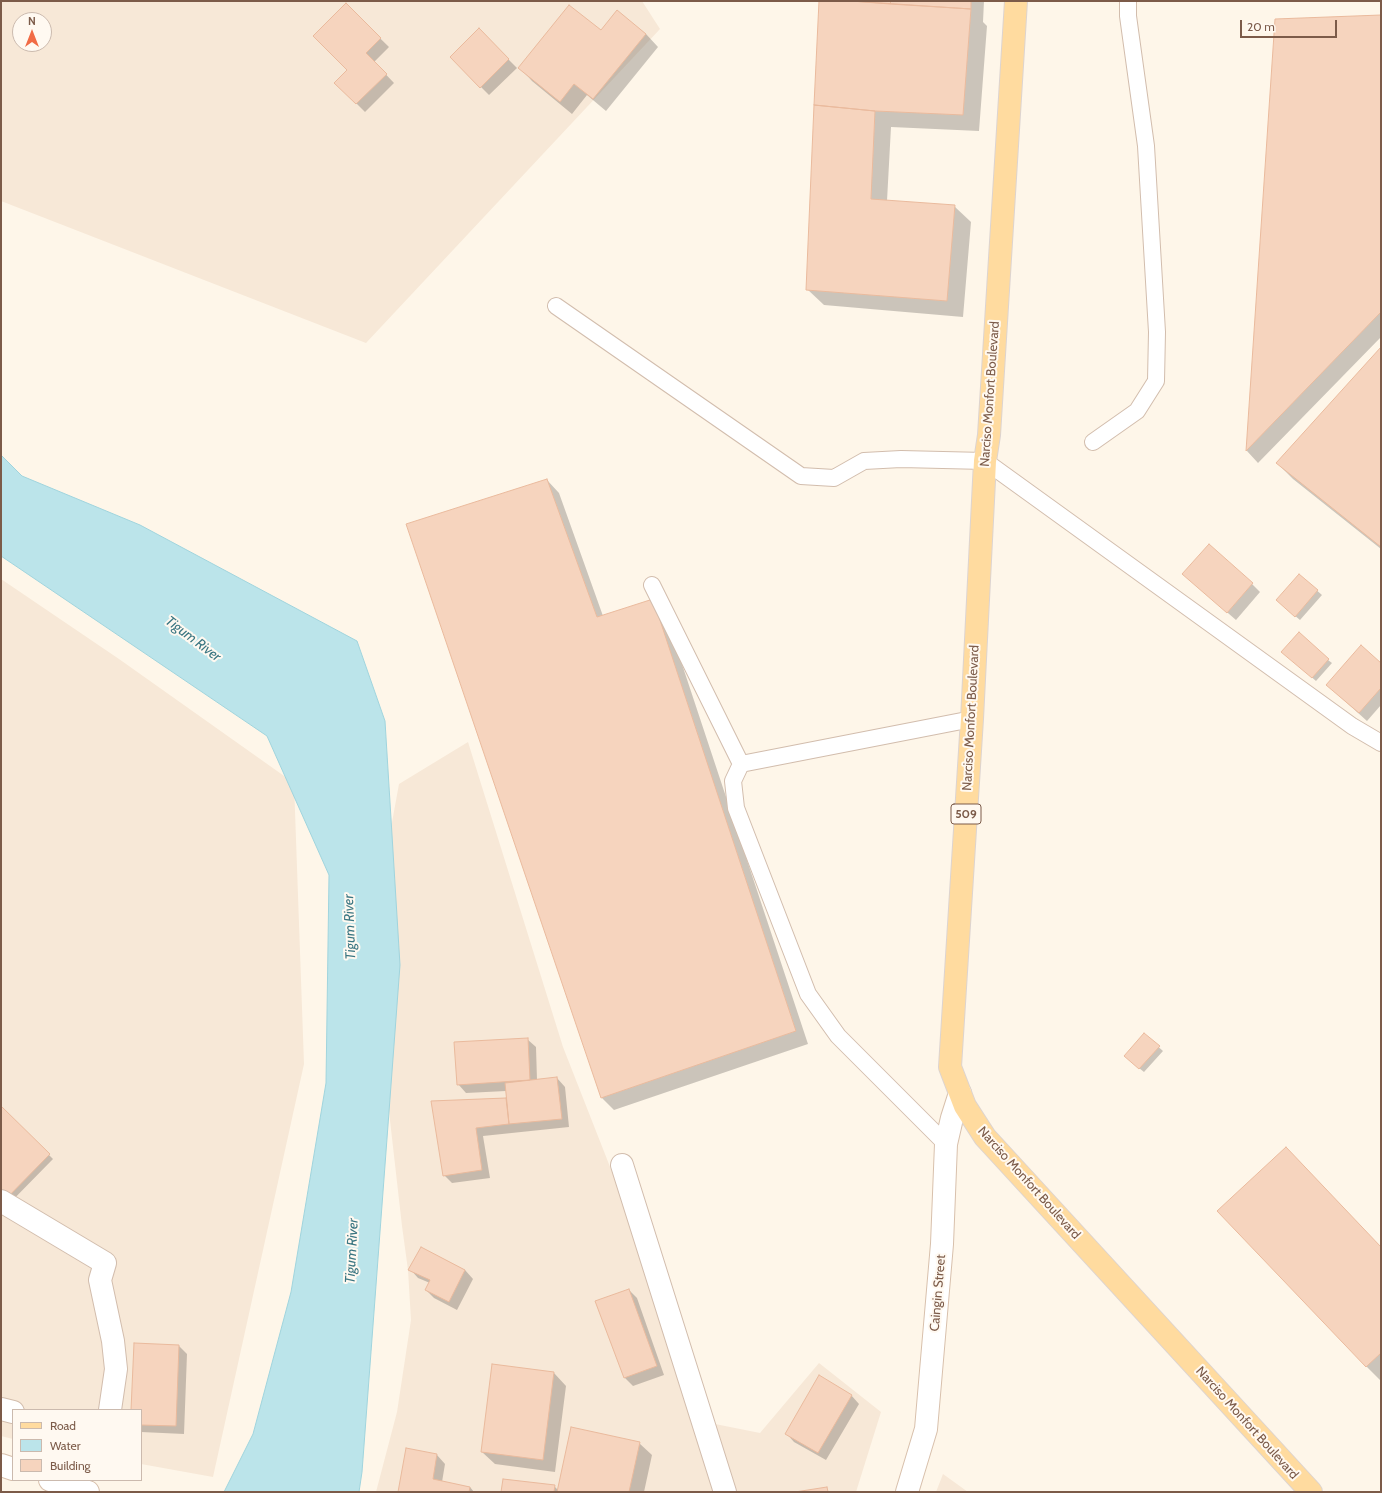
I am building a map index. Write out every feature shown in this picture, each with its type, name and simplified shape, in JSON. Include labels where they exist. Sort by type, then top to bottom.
[{"type":"main road","name":"Narciso Monfort Boulevard","points":[[1016,1],[989,435],[986,461],[972,719],[950,1067],[965,1106],[986,1136],[1311,1492]]},
{"type":"street","name":"Caingin Street","points":[[907,1492],[926,1429],[942,1244],[946,1144],[960,1093]]},
{"type":"street","points":[[622,1165],[725,1492]]},
{"type":"street","points":[[1,1201],[105,1263],[100,1280],[113,1341],[116,1369],[110,1409]]},
{"type":"street","points":[[1,1409],[12,1412]]},
{"type":"street","points":[[1,1465],[12,1468]]},
{"type":"street","points":[[53,1481],[88,1492]]},
{"type":"lane","points":[[1093,442],[1137,411],[1156,381],[1157,332],[1146,146],[1128,16],[1128,1]]},
{"type":"lane","points":[[556,306],[800,476],[834,478],[864,461],[901,459],[986,461],[1346,722],[1381,743]]},
{"type":"lane","points":[[652,584],[741,764]]},
{"type":"lane","points":[[741,764],[972,719]]},
{"type":"lane","points":[[741,764],[733,781],[736,808],[808,994],[838,1036],[946,1144]]},
{"type":"shaded area","points":[[1,1],[642,1],[660,29],[366,343],[1,201]]},
{"type":"shaded area","points":[[1,579],[119,659],[294,783],[304,1064],[213,1477],[142,1464],[142,1409],[12,1409],[12,1439],[1,1436]]},
{"type":"shaded area","points":[[468,742],[563,1047],[685,1358],[715,1424],[760,1433],[819,1363],[881,1412],[856,1492],[376,1492],[397,1412],[411,1320],[408,1270],[382,1050],[372,932],[399,784]]},
{"type":"shaded area","points":[[943,1474],[968,1492],[936,1492]]},
{"type":"water","name":"Tigum River","points":[[1,455],[22,476],[140,525],[357,641],[385,721],[400,965],[362,1472],[359,1492],[224,1492],[253,1434],[291,1292],[326,1083],[329,875],[267,736],[1,556]]},
{"type":"building","points":[[819,1],[851,1],[971,9],[963,115],[875,111],[814,105]]},
{"type":"building","points":[[851,1],[891,1],[890,4]]},
{"type":"building","points":[[891,1],[971,1],[971,9],[890,4]]},
{"type":"building","points":[[346,3],[381,38],[366,53],[387,74],[356,104],[334,83],[347,70],[313,36]]},
{"type":"building","points":[[569,5],[601,30],[617,10],[646,34],[593,99],[574,84],[560,102],[518,68]]},
{"type":"building","points":[[1381,15],[1381,312],[1246,451],[1275,19]]},
{"type":"building","points":[[479,28],[509,59],[480,88],[450,57]]},
{"type":"building","points":[[814,105],[875,111],[871,199],[955,205],[947,301],[806,290]]},
{"type":"building","points":[[1381,347],[1381,547],[1276,463]]},
{"type":"building","points":[[547,479],[597,617],[653,599],[796,1031],[601,1098],[406,524]]},
{"type":"building","points":[[1209,544],[1253,583],[1227,613],[1182,574]]},
{"type":"building","points":[[1299,574],[1318,590],[1295,617],[1276,600]]},
{"type":"building","points":[[1299,632],[1329,659],[1312,678],[1281,652]]},
{"type":"building","points":[[1361,645],[1381,663],[1381,688],[1359,713],[1326,685]]},
{"type":"building","points":[[1144,1033],[1160,1046],[1139,1069],[1124,1056]]},
{"type":"building","points":[[528,1038],[530,1080],[457,1085],[454,1042]]},
{"type":"building","points":[[557,1077],[562,1119],[509,1124],[505,1083]]},
{"type":"building","points":[[506,1098],[509,1124],[476,1128],[482,1170],[443,1176],[431,1101]]},
{"type":"building","points":[[1,1106],[50,1154],[1,1204]]},
{"type":"building","points":[[1286,1147],[1381,1247],[1381,1353],[1366,1367],[1217,1211]]},
{"type":"building","points":[[421,1247],[465,1270],[449,1302],[425,1290],[430,1280],[408,1270]]},
{"type":"building","points":[[629,1289],[657,1366],[624,1378],[595,1301]]},
{"type":"building","points":[[134,1343],[179,1345],[176,1426],[142,1425],[142,1409],[131,1409]]},
{"type":"building","points":[[492,1364],[554,1372],[543,1460],[481,1452]]},
{"type":"building","points":[[819,1375],[852,1395],[818,1453],[785,1434]]},
{"type":"building","points":[[571,1427],[640,1442],[629,1492],[557,1492]]},
{"type":"building","points":[[406,1448],[437,1454],[433,1479],[470,1487],[469,1492],[398,1492]]},
{"type":"building","points":[[503,1479],[555,1485],[554,1492],[501,1492]]},
{"type":"building","points":[[827,1487],[828,1492],[795,1492]]}]
